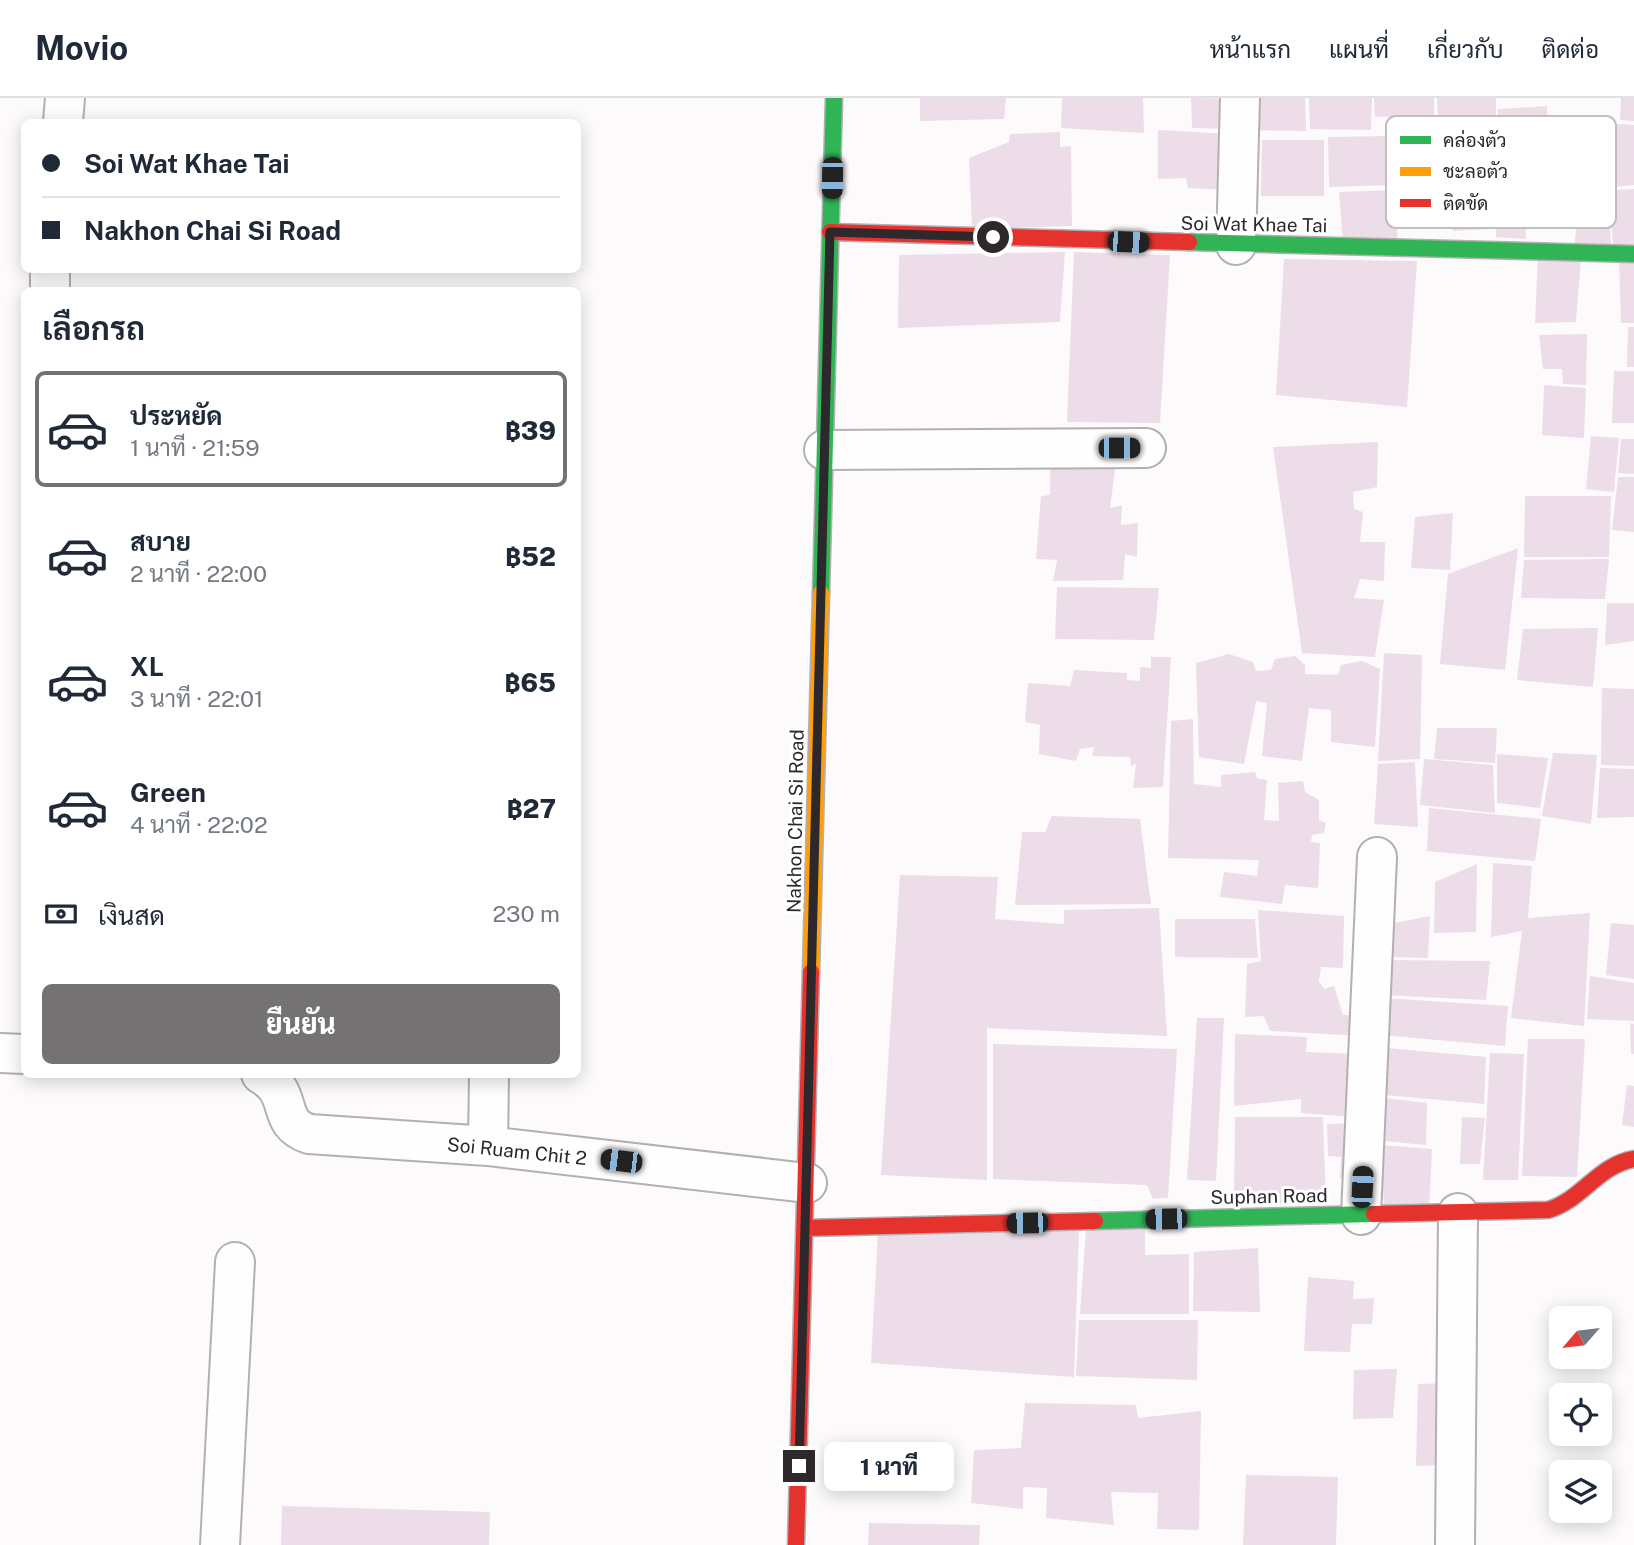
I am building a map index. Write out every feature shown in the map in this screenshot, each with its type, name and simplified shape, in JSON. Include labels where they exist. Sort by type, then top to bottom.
[{"type":"street","points":[[63,119],[65,98]]},
{"type":"street","name":"Nakhon Chai Si Road","points":[[796,1545],[834,98]]},
{"type":"street","points":[[1236,245],[1240,98]]},
{"type":"street","name":"Soi Wat Khae Tai","points":[[830,232],[1634,254]]},
{"type":"street","points":[[824,450],[1146,448]]},
{"type":"street","points":[[1361,1215],[1377,857]]},
{"type":"street","points":[[0,1053],[21,1054]]},
{"type":"street","name":"Soi Ruam Chit 2","points":[[268,1078],[274,1082],[284,1097],[288,1119],[296,1130],[309,1135],[488,1146],[807,1184]]},
{"type":"street","points":[[488,1146],[489,1078]]},
{"type":"street","name":"Suphan Road","points":[[805,1228],[1458,1213],[1562,1208],[1609,1167],[1626,1159],[1634,1159]]},
{"type":"street","points":[[1455,1545],[1458,1213]]},
{"type":"street","points":[[220,1545],[235,1262]]},
{"type":"building","points":[[920,98],[1006,98],[1004,119],[920,121]]},
{"type":"building","points":[[1062,98],[1143,98],[1144,133],[1061,128]]},
{"type":"building","points":[[1191,98],[1232,99],[1230,129],[1192,128]]},
{"type":"building","points":[[1246,98],[1305,98],[1306,131],[1245,130]]},
{"type":"building","points":[[1309,98],[1372,98],[1371,130],[1310,129]]},
{"type":"building","points":[[1374,98],[1434,98],[1434,116],[1375,117]]},
{"type":"building","points":[[1437,98],[1496,98],[1496,116],[1438,116]]},
{"type":"building","points":[[1621,98],[1634,98],[1634,121],[1620,120]]},
{"type":"building","points":[[1547,106],[1547,116],[1498,116],[1498,109]]},
{"type":"building","points":[[1616,124],[1634,125],[1634,185],[1616,187]]},
{"type":"building","points":[[1158,130],[1231,134],[1230,190],[1188,188],[1186,178],[1158,179]]},
{"type":"building","points":[[1060,132],[1060,147],[1071,146],[1072,226],[972,229],[969,158],[1009,142],[1010,134]]},
{"type":"building","points":[[1386,136],[1386,185],[1329,187],[1328,137]]},
{"type":"building","points":[[1262,140],[1324,140],[1324,196],[1261,196]]},
{"type":"building","points":[[1634,189],[1634,246],[1613,246],[1612,228],[1616,228],[1616,190]]},
{"type":"building","points":[[1386,190],[1386,228],[1397,228],[1398,243],[1343,240],[1339,192]]},
{"type":"building","points":[[1453,228],[1489,228],[1489,229],[1453,231]]},
{"type":"building","points":[[1496,228],[1526,228],[1526,239],[1496,237]]},
{"type":"building","points":[[1576,228],[1610,228],[1611,247],[1574,248]]},
{"type":"building","points":[[1065,252],[1060,322],[898,328],[899,255]]},
{"type":"building","points":[[1074,252],[1170,255],[1160,423],[1067,422]]},
{"type":"building","points":[[1538,257],[1581,259],[1576,322],[1535,323]]},
{"type":"building","points":[[1619,258],[1634,259],[1634,323],[1621,323]]},
{"type":"building","points":[[1284,259],[1417,261],[1407,407],[1276,395]]},
{"type":"building","points":[[1628,327],[1634,327],[1634,367],[1627,367]]},
{"type":"building","points":[[1587,334],[1586,385],[1563,384],[1562,369],[1543,369],[1539,335]]},
{"type":"building","points":[[1614,371],[1634,371],[1634,423],[1612,423]]},
{"type":"building","points":[[1544,385],[1586,388],[1584,438],[1542,435]]},
{"type":"building","points":[[1591,436],[1619,438],[1614,492],[1586,489]]},
{"type":"building","points":[[1621,439],[1634,439],[1634,474],[1618,473]]},
{"type":"building","points":[[1378,442],[1377,487],[1353,492],[1354,509],[1363,512],[1360,542],[1385,542],[1384,581],[1360,579],[1354,598],[1384,600],[1375,657],[1302,653],[1273,447]]},
{"type":"building","points":[[1050,453],[1117,454],[1110,508],[1122,505],[1121,525],[1138,523],[1137,557],[1125,554],[1123,580],[1053,581],[1057,560],[1036,559],[1041,496],[1050,495]]},
{"type":"building","points":[[1618,477],[1634,477],[1634,532],[1612,530]]},
{"type":"building","points":[[1525,496],[1611,496],[1609,557],[1524,557]]},
{"type":"building","points":[[1453,513],[1450,570],[1411,568],[1415,517]]},
{"type":"building","points":[[1518,548],[1505,670],[1440,664],[1448,574]]},
{"type":"building","points":[[1609,559],[1605,599],[1521,598],[1524,560]]},
{"type":"building","points":[[1057,587],[1159,588],[1154,640],[1055,639]]},
{"type":"building","points":[[1607,603],[1634,603],[1634,641],[1605,645]]},
{"type":"building","points":[[1598,628],[1593,687],[1517,680],[1523,629]]},
{"type":"building","points":[[1384,653],[1422,655],[1420,759],[1378,761]]},
{"type":"building","points":[[1229,654],[1253,662],[1256,671],[1271,670],[1275,659],[1295,656],[1305,665],[1305,674],[1338,675],[1341,665],[1362,661],[1380,669],[1375,747],[1331,742],[1331,710],[1309,708],[1302,761],[1262,756],[1267,703],[1256,701],[1244,764],[1199,757],[1196,663]]},
{"type":"building","points":[[1151,657],[1171,657],[1163,787],[1133,788],[1136,764],[1131,766],[1130,757],[1092,756],[1094,747],[1080,749],[1076,761],[1039,754],[1040,725],[1025,722],[1028,683],[1070,686],[1074,670],[1127,673],[1127,680],[1140,681],[1140,667],[1151,668]]},
{"type":"building","points":[[1602,688],[1634,689],[1634,766],[1601,765]]},
{"type":"building","points":[[1193,719],[1194,784],[1221,787],[1221,775],[1255,772],[1257,778],[1267,780],[1264,820],[1279,821],[1278,783],[1303,781],[1305,792],[1319,800],[1319,820],[1326,823],[1324,833],[1312,835],[1311,842],[1320,843],[1318,888],[1285,885],[1282,904],[1220,897],[1224,872],[1257,876],[1259,860],[1168,858],[1171,721]]},
{"type":"building","points":[[1437,728],[1497,728],[1495,763],[1434,759]]},
{"type":"building","points":[[1553,753],[1597,755],[1591,824],[1542,816]]},
{"type":"building","points":[[1497,754],[1548,758],[1540,808],[1497,803]]},
{"type":"building","points":[[1424,759],[1493,765],[1495,813],[1420,805]]},
{"type":"building","points":[[1415,762],[1418,827],[1374,824],[1378,764]]},
{"type":"building","points":[[1600,768],[1634,769],[1634,817],[1597,818]]},
{"type":"building","points":[[1429,808],[1541,819],[1535,861],[1427,851]]},
{"type":"building","points":[[1052,816],[1140,819],[1151,904],[1015,905],[1022,832],[1045,832]]},
{"type":"building","points":[[1493,863],[1532,866],[1528,918],[1590,913],[1584,1026],[1511,1018],[1522,931],[1491,937]]},
{"type":"building","points":[[1477,864],[1476,932],[1434,933],[1435,882]]},
{"type":"building","points":[[900,875],[998,877],[995,919],[1064,924],[1064,910],[1159,908],[1167,1036],[987,1028],[987,1180],[881,1175]]},
{"type":"building","points":[[1258,910],[1344,916],[1343,968],[1321,967],[1319,981],[1324,989],[1334,986],[1343,1015],[1364,1015],[1362,1036],[1270,1031],[1264,1016],[1245,1017],[1247,964],[1261,961]]},
{"type":"building","points":[[1430,916],[1428,958],[1386,957],[1389,924]]},
{"type":"building","points":[[1175,919],[1255,919],[1258,958],[1175,957]]},
{"type":"building","points":[[1611,923],[1634,925],[1634,979],[1606,975]]},
{"type":"building","points":[[1386,960],[1490,961],[1486,1000],[1382,995]]},
{"type":"building","points":[[1590,976],[1634,983],[1634,1021],[1587,1019]]},
{"type":"building","points":[[1384,998],[1508,1006],[1505,1046],[1381,1035]]},
{"type":"building","points":[[1197,1018],[1224,1018],[1216,1181],[1187,1180]]},
{"type":"building","points":[[1630,1023],[1634,1024],[1634,1054],[1631,1054]]},
{"type":"building","points":[[1235,1034],[1307,1037],[1306,1052],[1356,1054],[1354,1117],[1301,1113],[1301,1099],[1234,1106]]},
{"type":"building","points":[[1528,1039],[1585,1039],[1577,1177],[1522,1176]]},
{"type":"building","points":[[993,1044],[1177,1049],[1168,1198],[1153,1199],[1147,1185],[993,1179]]},
{"type":"building","points":[[1387,1048],[1486,1057],[1484,1104],[1385,1095]]},
{"type":"building","points":[[1490,1053],[1524,1054],[1518,1180],[1483,1180]]},
{"type":"building","points":[[1627,1085],[1634,1086],[1634,1127],[1622,1125]]},
{"type":"building","points":[[1385,1098],[1427,1103],[1426,1145],[1383,1141]]},
{"type":"building","points":[[1235,1117],[1323,1117],[1326,1203],[1234,1205]]},
{"type":"building","points":[[1462,1117],[1485,1118],[1480,1164],[1460,1164]]},
{"type":"building","points":[[1362,1123],[1361,1179],[1340,1178],[1341,1157],[1328,1156],[1327,1124]]},
{"type":"building","points":[[1381,1145],[1432,1149],[1429,1209],[1384,1210]]},
{"type":"building","points":[[1145,1227],[1145,1255],[1189,1254],[1189,1314],[1080,1314],[1086,1229]]},
{"type":"building","points":[[1079,1229],[1074,1377],[871,1363],[878,1232]]},
{"type":"building","points":[[1258,1248],[1260,1312],[1193,1311],[1194,1252]]},
{"type":"building","points":[[1308,1277],[1354,1281],[1353,1299],[1374,1298],[1372,1324],[1352,1324],[1350,1352],[1304,1351]]},
{"type":"building","points":[[1079,1320],[1198,1320],[1197,1380],[1076,1376]]},
{"type":"building","points":[[1397,1369],[1393,1418],[1353,1419],[1354,1370]]},
{"type":"building","points":[[1452,1383],[1450,1465],[1416,1466],[1418,1384]]},
{"type":"building","points":[[1025,1403],[1136,1405],[1138,1418],[1201,1411],[1199,1530],[1157,1529],[1158,1493],[1111,1492],[1114,1525],[1046,1518],[1047,1488],[1023,1487],[1023,1509],[971,1503],[974,1450],[1021,1448]]},
{"type":"building","points":[[1246,1475],[1338,1477],[1336,1545],[1243,1545]]},
{"type":"building","points":[[282,1506],[490,1512],[489,1545],[281,1545]]},
{"type":"building","points":[[869,1523],[980,1525],[979,1545],[868,1545]]},
{"type":"traffic: fast","points":[[821,593],[834,98]]},
{"type":"traffic: fast","points":[[1189,242],[1634,254]]},
{"type":"traffic: fast","points":[[1095,1221],[1374,1214]]},
{"type":"traffic: slow","points":[[811,972],[821,593]]},
{"type":"traffic: jam","points":[[830,232],[1189,242]]},
{"type":"traffic: jam","points":[[796,1545],[811,972]]},
{"type":"traffic: jam","points":[[1374,1214],[1548,1210],[1571,1199],[1610,1168],[1634,1159]]},
{"type":"traffic: jam","points":[[805,1228],[1095,1221]]},
{"type":"route","points":[[799,1466],[830,232],[993,237]]}]
